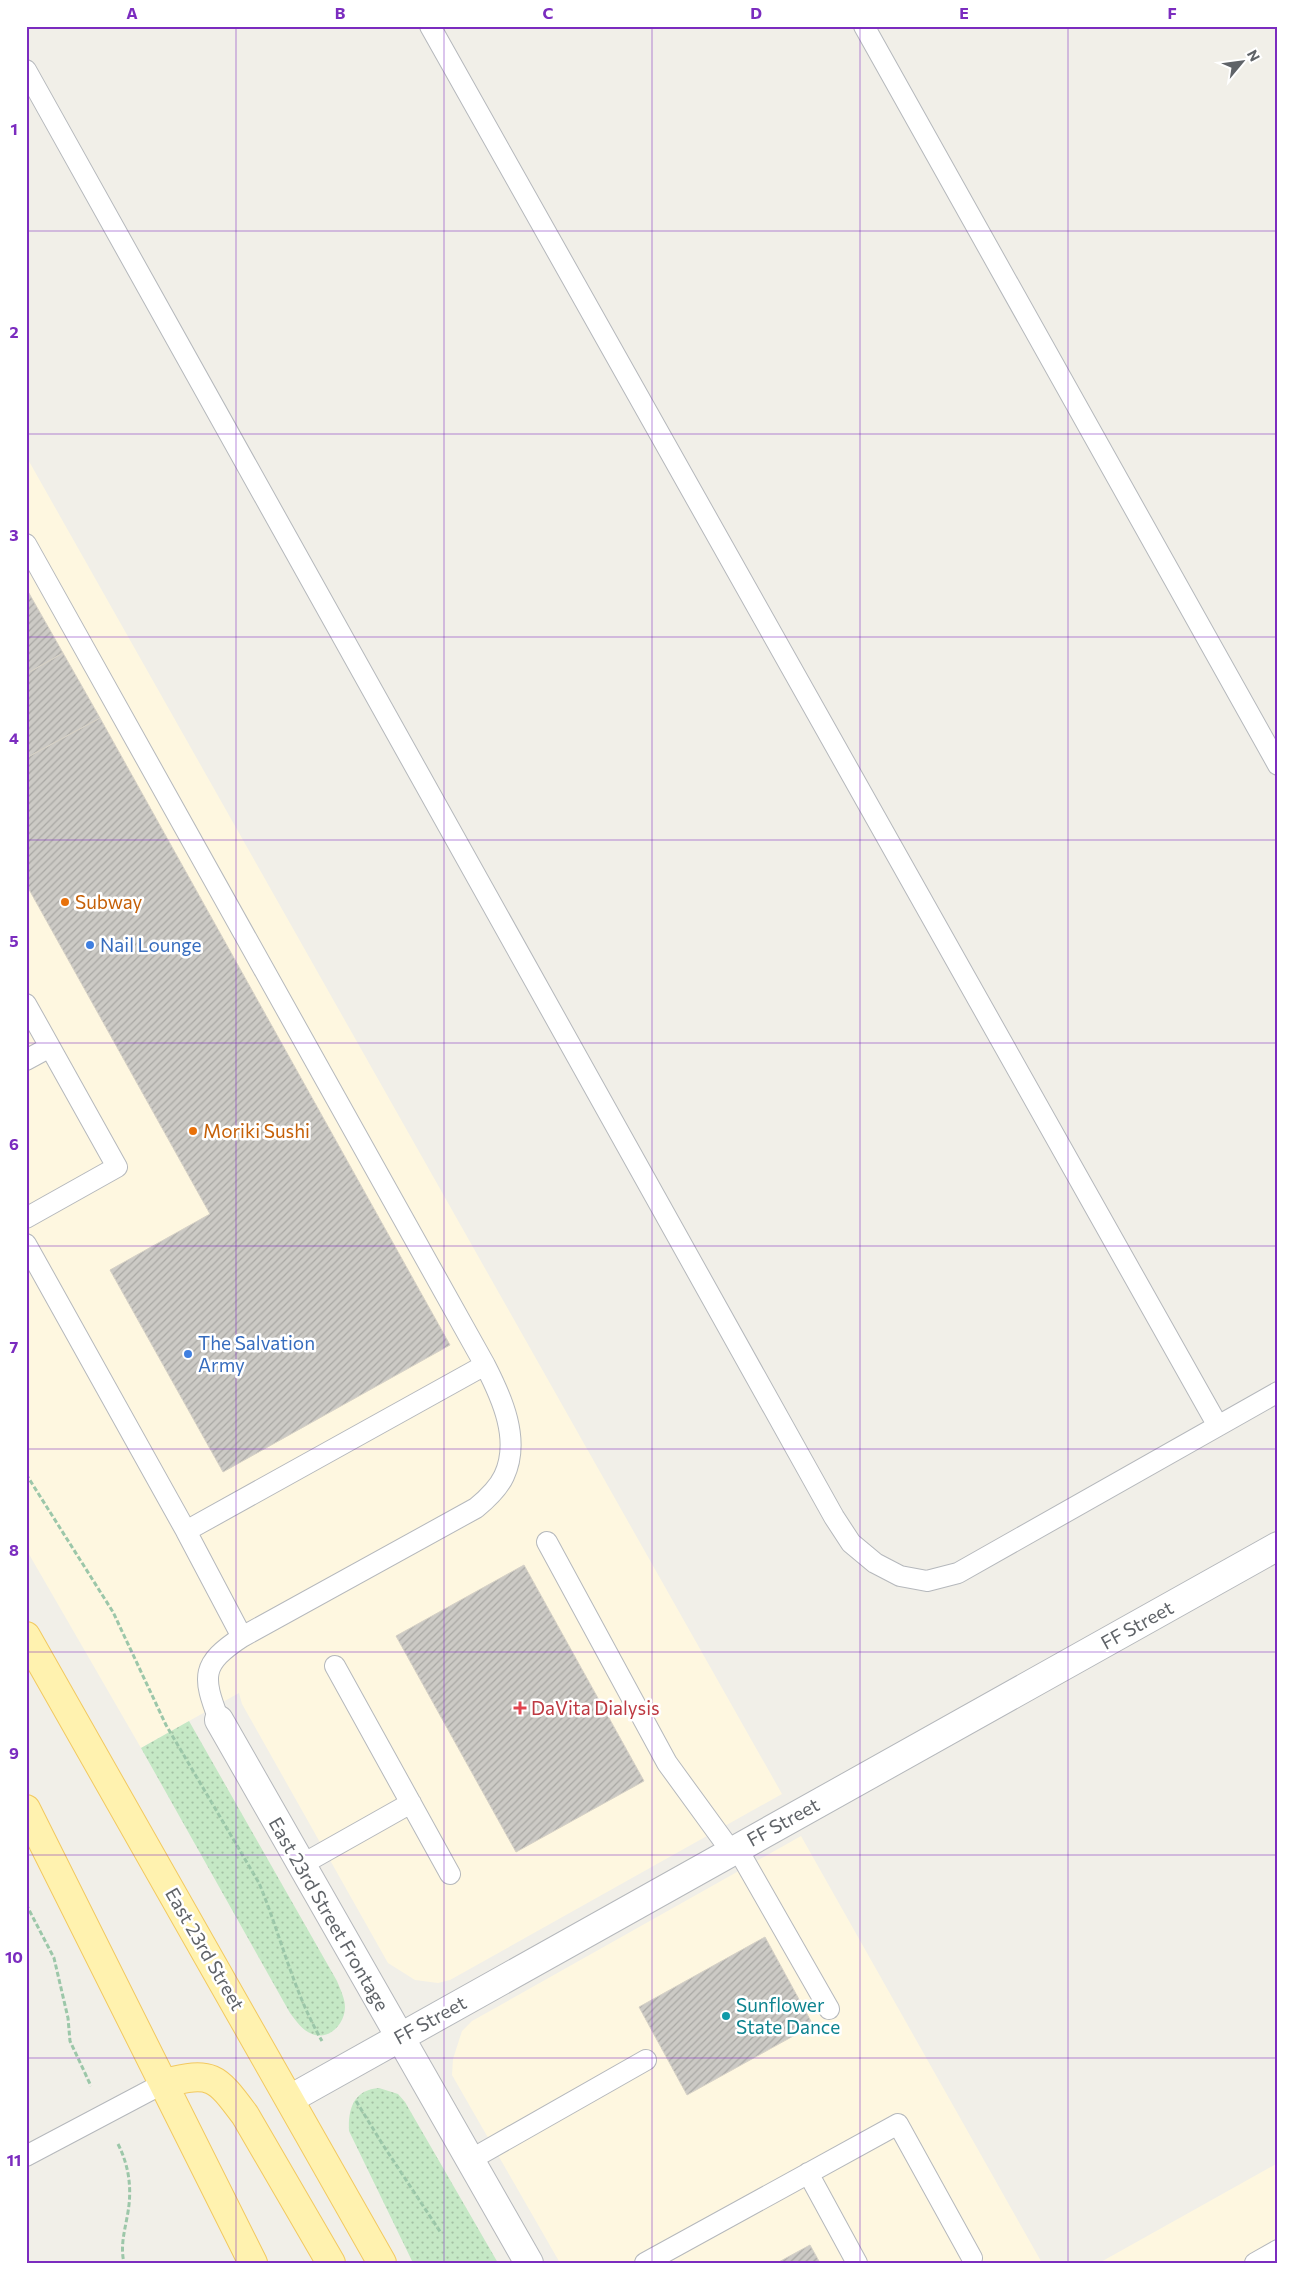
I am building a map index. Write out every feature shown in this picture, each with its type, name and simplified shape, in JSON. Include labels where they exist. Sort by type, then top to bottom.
[{"type":"main road","name":"East 23rd Street","points":[[26,1636],[382,2263]]},
{"type":"main road","points":[[26,1809],[253,2263]]},
{"type":"main road","points":[[164,2083],[201,2076],[215,2082],[230,2095],[245,2115],[331,2263]]},
{"type":"street","name":"FF Street","points":[[290,2099],[1278,1546]]},
{"type":"street","name":"East 23rd Street Frontage","points":[[219,1720],[528,2263]]},
{"type":"lane","points":[[430,26],[1218,1426]]},
{"type":"lane","points":[[864,26],[1278,765]]},
{"type":"lane","points":[[26,70],[731,1334],[834,1517],[851,1543],[875,1564],[900,1576],[927,1581],[958,1573],[1278,1392]]},
{"type":"lane","points":[[26,544],[485,1365],[498,1390],[507,1418],[511,1451],[504,1476],[493,1493],[476,1508],[242,1636],[220,1651],[210,1665],[208,1692],[219,1720]]},
{"type":"lane","points":[[26,1004],[117,1167],[26,1218]]},
{"type":"lane","points":[[26,1060],[50,1047]]},
{"type":"lane","points":[[26,1244],[186,1531],[242,1636]]},
{"type":"lane","points":[[186,1531],[485,1365]]},
{"type":"lane","points":[[547,1542],[667,1763],[734,1849],[828,2009]]},
{"type":"lane","points":[[335,1666],[450,1874]]},
{"type":"lane","points":[[301,1865],[411,1803]]},
{"type":"lane","points":[[470,2160],[646,2060]]},
{"type":"lane","points":[[26,2156],[164,2083]]},
{"type":"lane","points":[[645,2263],[898,2124],[972,2258]]},
{"type":"lane","points":[[808,2173],[857,2263]]},
{"type":"lane","points":[[1255,2263],[1278,2250]]},
{"type":"path","points":[[26,1474],[113,1612],[166,1724],[259,1883],[271,1911],[301,2002],[317,2032]]},
{"type":"path","points":[[26,1904],[54,1958],[68,2018],[70,2041],[123,2154],[129,2171],[131,2190],[122,2240],[124,2263]]},
{"type":"path","points":[[359,2105],[441,2233]]},
{"type":"shaded area","points":[[26,456],[782,1794],[450,1980],[438,1983],[415,1980],[388,1963],[242,1704],[239,1693],[141,1748],[26,1549]]},
{"type":"shaded area","points":[[801,1836],[1042,2263],[560,2263],[452,2075],[453,2059],[462,2031],[472,2021]]},
{"type":"shaded area","points":[[1278,2163],[1278,2263],[1099,2263]]},
{"type":"green space","points":[[189,1721],[337,1981],[345,2007],[342,2019],[330,2033],[319,2036],[308,2032],[290,2013],[141,1748]]},
{"type":"green space","points":[[379,2088],[398,2094],[405,2102],[498,2263],[413,2263],[349,2131],[351,2108],[358,2096],[370,2089]]},
{"type":"building","points":[[26,588],[63,653],[26,674]]},
{"type":"building","points":[[63,653],[100,718],[26,758],[26,674]]},
{"type":"building","points":[[100,718],[450,1345],[223,1472],[110,1270],[210,1214],[26,884],[26,758]]},
{"type":"building","name":"DaVita Dialysis","points":[[524,1565],[644,1781],[516,1852],[396,1636]]},
{"type":"building","name":"Sunflower State Dance","points":[[765,1937],[813,2025],[687,2095],[639,2007]]},
{"type":"building","points":[[810,2245],[820,2263],[777,2263]]},
{"type":"place","name":"Subway","points":[[65,902]]},
{"type":"place","name":"Nail Lounge","points":[[90,945]]},
{"type":"place","name":"Moriki Sushi","points":[[193,1131]]},
{"type":"place","name":"The Salvation Army","points":[[188,1354]]},
{"type":"place","name":"DaVita Dialysis","points":[[520,1708]]},
{"type":"place","name":"Sunflower State Dance","points":[[726,2016]]}]
